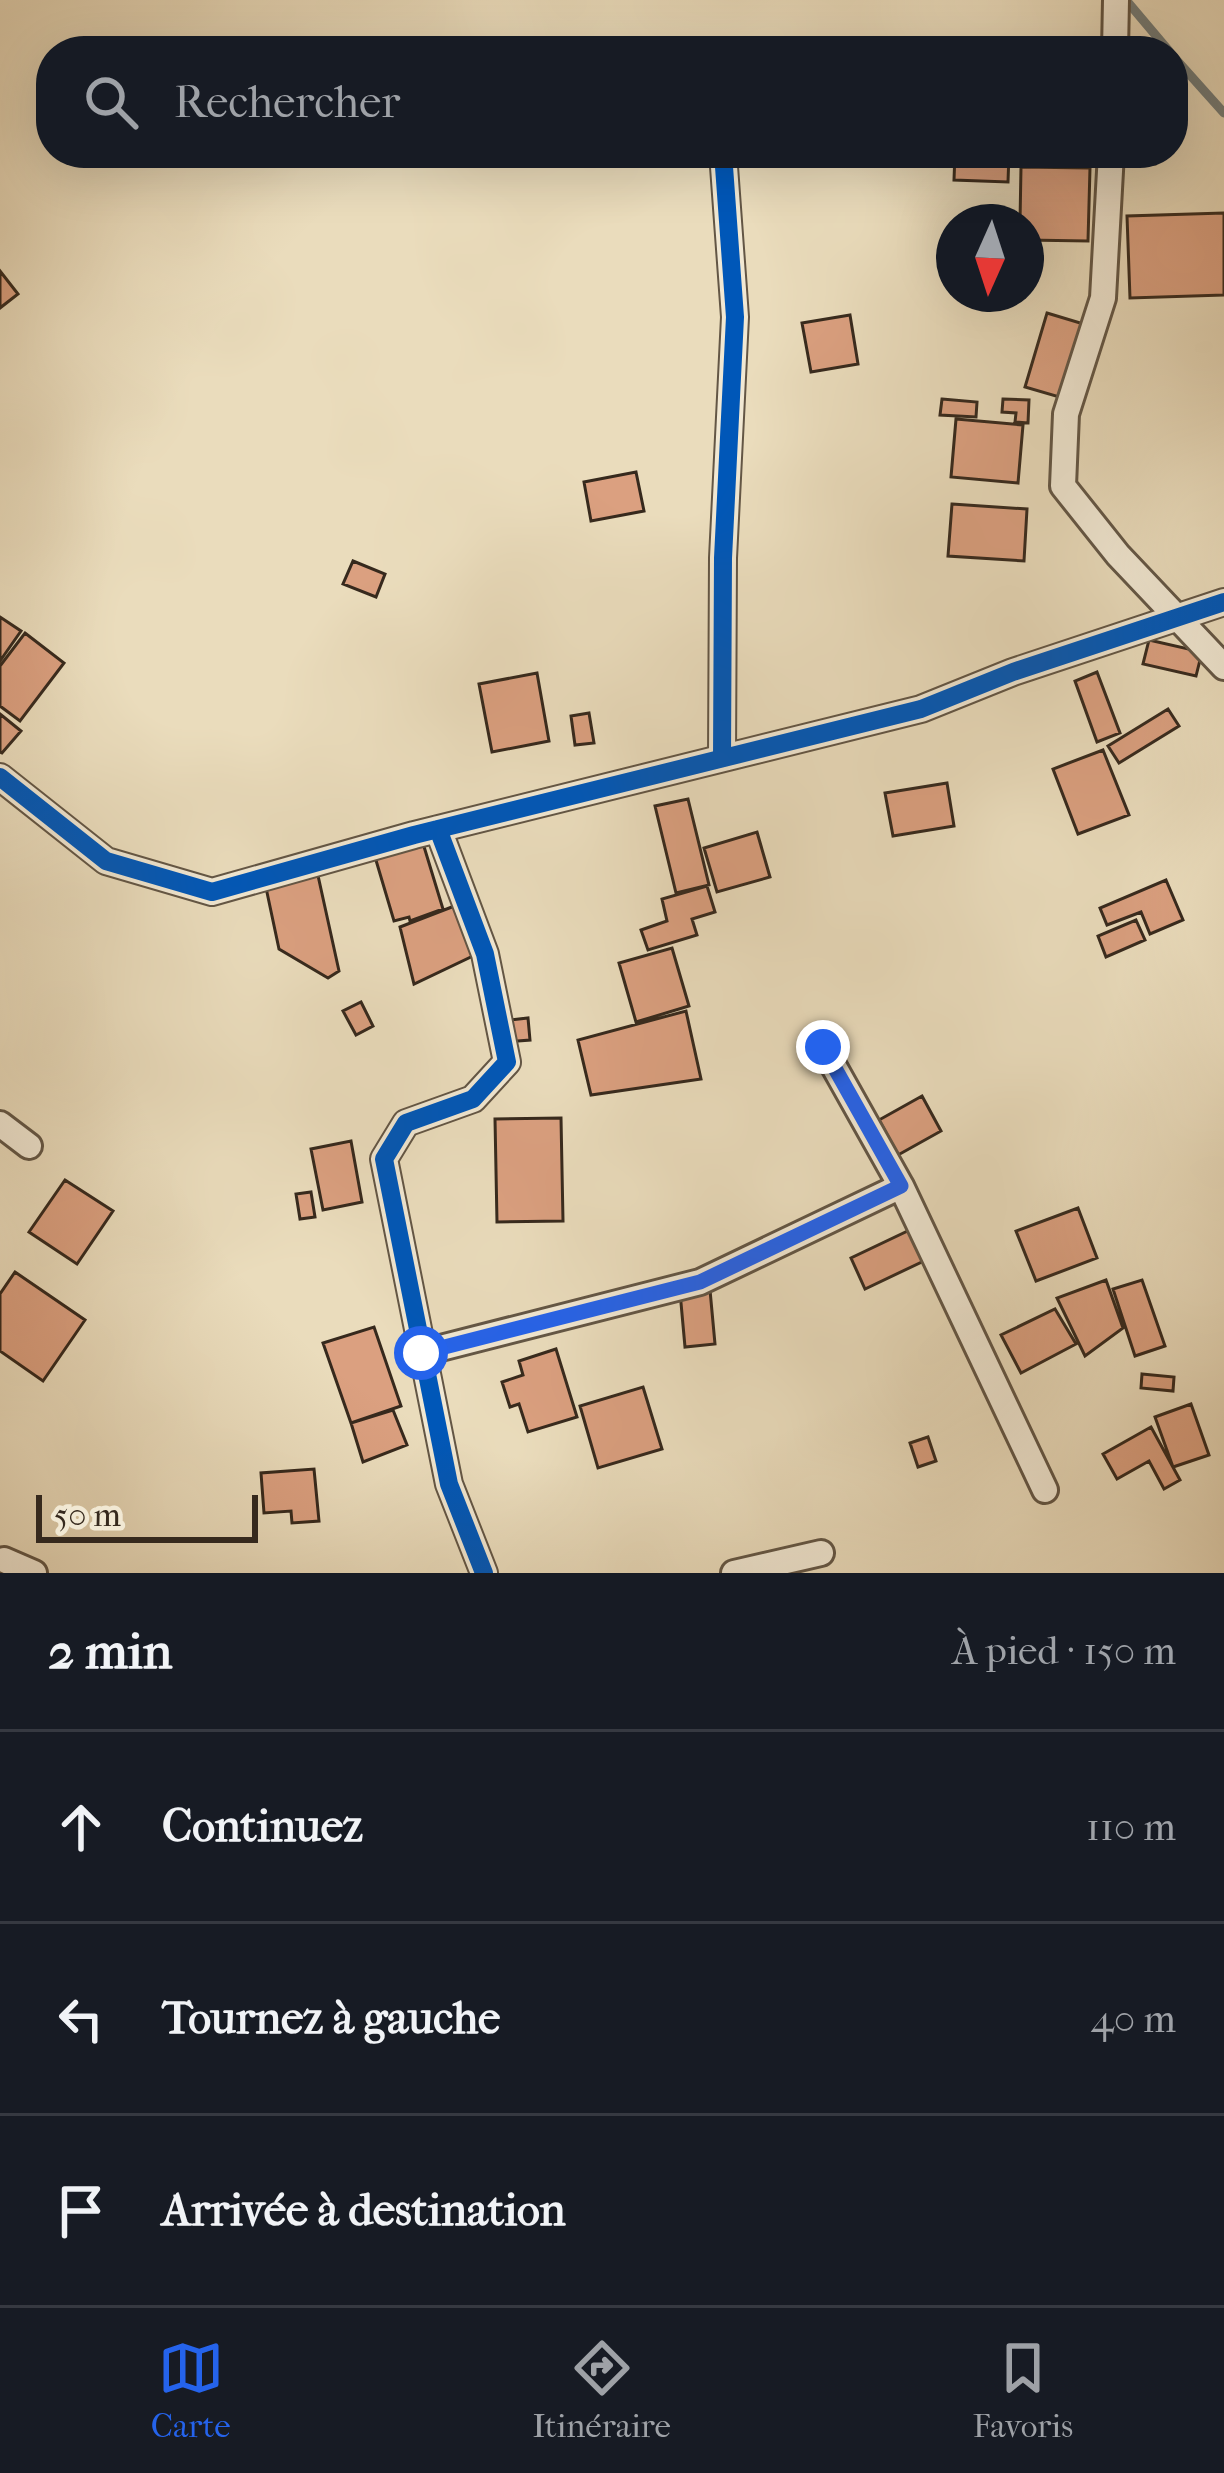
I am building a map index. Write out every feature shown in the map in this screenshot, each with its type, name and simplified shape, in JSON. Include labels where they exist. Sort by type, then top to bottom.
[{"type":"street","points":[[1115,36],[1116,0]]},
{"type":"street","points":[[722,757],[723,558],[735,317],[724,168]]},
{"type":"street","points":[[1110,168],[1103,298],[1066,414],[1063,487],[1118,555],[1224,667]]},
{"type":"street","points":[[0,777],[106,861],[212,892],[438,829],[921,709],[1224,602]]},
{"type":"street","points":[[438,829],[485,954],[507,1062],[473,1099],[406,1123],[384,1159],[449,1484],[484,1573]]},
{"type":"street","points":[[823,1047],[901,1186],[1045,1490]]},
{"type":"street","points":[[0,1124],[29,1146]]},
{"type":"street","points":[[421,1353],[700,1282],[901,1186]]},
{"type":"street","points":[[734,1573],[821,1553]]},
{"type":"street","points":[[2,1560],[34,1573]]},
{"type":"building","points":[[954,168],[1008,168],[1008,182],[954,180]]},
{"type":"building","points":[[1021,168],[1090,168],[1088,241],[1044,240],[1044,204],[1020,204]]},
{"type":"building","points":[[1224,213],[1224,295],[1130,298],[1127,216]]},
{"type":"building","points":[[0,271],[18,294],[0,308]]},
{"type":"building","points":[[1047,313],[1087,325],[1066,399],[1025,387]]},
{"type":"building","points":[[850,315],[858,364],[811,372],[802,323]]},
{"type":"building","points":[[942,399],[977,402],[976,417],[940,415]]},
{"type":"building","points":[[1003,399],[1029,400],[1028,423],[1015,422],[1016,413],[1002,412]]},
{"type":"building","points":[[956,419],[1023,425],[1018,483],[951,477]]},
{"type":"building","points":[[636,472],[644,511],[591,521],[584,482]]},
{"type":"building","points":[[952,504],[1027,509],[1024,561],[948,556]]},
{"type":"building","points":[[353,561],[385,574],[376,597],[343,584]]},
{"type":"building","points":[[0,617],[21,631],[0,661]]},
{"type":"building","points":[[25,633],[64,663],[20,721],[0,706],[0,666]]},
{"type":"building","points":[[1149,640],[1202,652],[1196,676],[1143,664]]},
{"type":"building","points":[[1097,672],[1120,733],[1097,742],[1075,681]]},
{"type":"building","points":[[537,673],[549,741],[492,752],[479,684]]},
{"type":"building","points":[[1168,709],[1179,726],[1119,763],[1108,746]]},
{"type":"building","points":[[589,713],[594,743],[575,745],[571,716]]},
{"type":"building","points":[[0,714],[21,731],[2,753],[0,752]]},
{"type":"building","points":[[1103,750],[1129,815],[1078,834],[1053,769]]},
{"type":"building","points":[[947,783],[954,826],[893,836],[885,793]]},
{"type":"building","points":[[688,799],[709,885],[676,893],[655,806]]},
{"type":"building","points":[[757,832],[770,877],[717,892],[704,848]]},
{"type":"building","points":[[422,840],[443,909],[410,921],[409,917],[394,921],[375,857]]},
{"type":"building","points":[[317,871],[339,971],[328,978],[279,949],[265,883]]},
{"type":"building","points":[[1166,880],[1183,920],[1150,934],[1141,912],[1107,925],[1100,908]]},
{"type":"building","points":[[707,886],[715,912],[692,919],[697,935],[648,950],[641,930],[667,921],[662,899]]},
{"type":"building","points":[[457,905],[477,954],[414,984],[400,927]]},
{"type":"building","points":[[1136,920],[1145,940],[1106,957],[1098,936]]},
{"type":"building","points":[[672,948],[689,1006],[636,1022],[619,963]]},
{"type":"building","points":[[361,1002],[373,1026],[356,1035],[343,1011]]},
{"type":"building","points":[[686,1011],[701,1079],[591,1095],[578,1040]]},
{"type":"building","points":[[528,1018],[530,1040],[504,1042],[502,1021]]},
{"type":"building","points":[[922,1096],[941,1131],[898,1155],[879,1120]]},
{"type":"building","points":[[561,1118],[563,1221],[497,1222],[495,1119]]},
{"type":"building","points":[[351,1141],[362,1202],[323,1210],[311,1149]]},
{"type":"building","points":[[65,1180],[113,1211],[77,1264],[29,1232]]},
{"type":"building","points":[[311,1192],[315,1217],[300,1219],[296,1194]]},
{"type":"building","points":[[1078,1208],[1097,1258],[1036,1281],[1016,1231]]},
{"type":"building","points":[[914,1228],[928,1259],[865,1289],[851,1258]]},
{"type":"building","points":[[15,1272],[85,1320],[43,1381],[0,1351],[0,1294]]},
{"type":"building","points":[[1106,1280],[1123,1328],[1085,1356],[1057,1298]]},
{"type":"building","points":[[1142,1280],[1165,1346],[1135,1356],[1113,1289]]},
{"type":"building","points":[[710,1290],[715,1344],[685,1347],[680,1292]]},
{"type":"building","points":[[1055,1309],[1076,1344],[1021,1373],[1001,1335]]},
{"type":"building","points":[[374,1327],[401,1406],[351,1423],[323,1343]]},
{"type":"building","points":[[556,1349],[577,1417],[528,1432],[519,1404],[510,1407],[502,1382],[523,1375],[519,1361]]},
{"type":"building","points":[[1142,1374],[1174,1377],[1173,1391],[1141,1388]]},
{"type":"building","points":[[643,1387],[662,1449],[598,1468],[580,1406]]},
{"type":"building","points":[[1191,1404],[1209,1455],[1173,1467],[1155,1417]]},
{"type":"building","points":[[393,1410],[407,1445],[363,1462],[351,1423]]},
{"type":"building","points":[[1151,1427],[1180,1480],[1164,1489],[1149,1461],[1117,1479],[1103,1454]]},
{"type":"building","points":[[928,1437],[936,1461],[918,1467],[910,1443]]},
{"type":"building","points":[[314,1469],[319,1521],[292,1523],[291,1511],[264,1513],[261,1473]]},
{"type":"waterway","points":[[1126,0],[1156,36]]},
{"type":"waterway","points":[[1188,73],[1224,113]]},
{"type":"cycle path","points":[[722,757],[723,558],[735,317],[724,168]]},
{"type":"cycle path","points":[[0,777],[106,861],[212,892],[414,835],[921,709],[1013,672],[1224,602]]},
{"type":"cycle path","points":[[438,829],[485,954],[507,1062],[473,1099],[406,1123],[384,1159],[449,1484],[484,1573]]},
{"type":"route","points":[[421,1353],[700,1282],[901,1186],[823,1047]]}]
